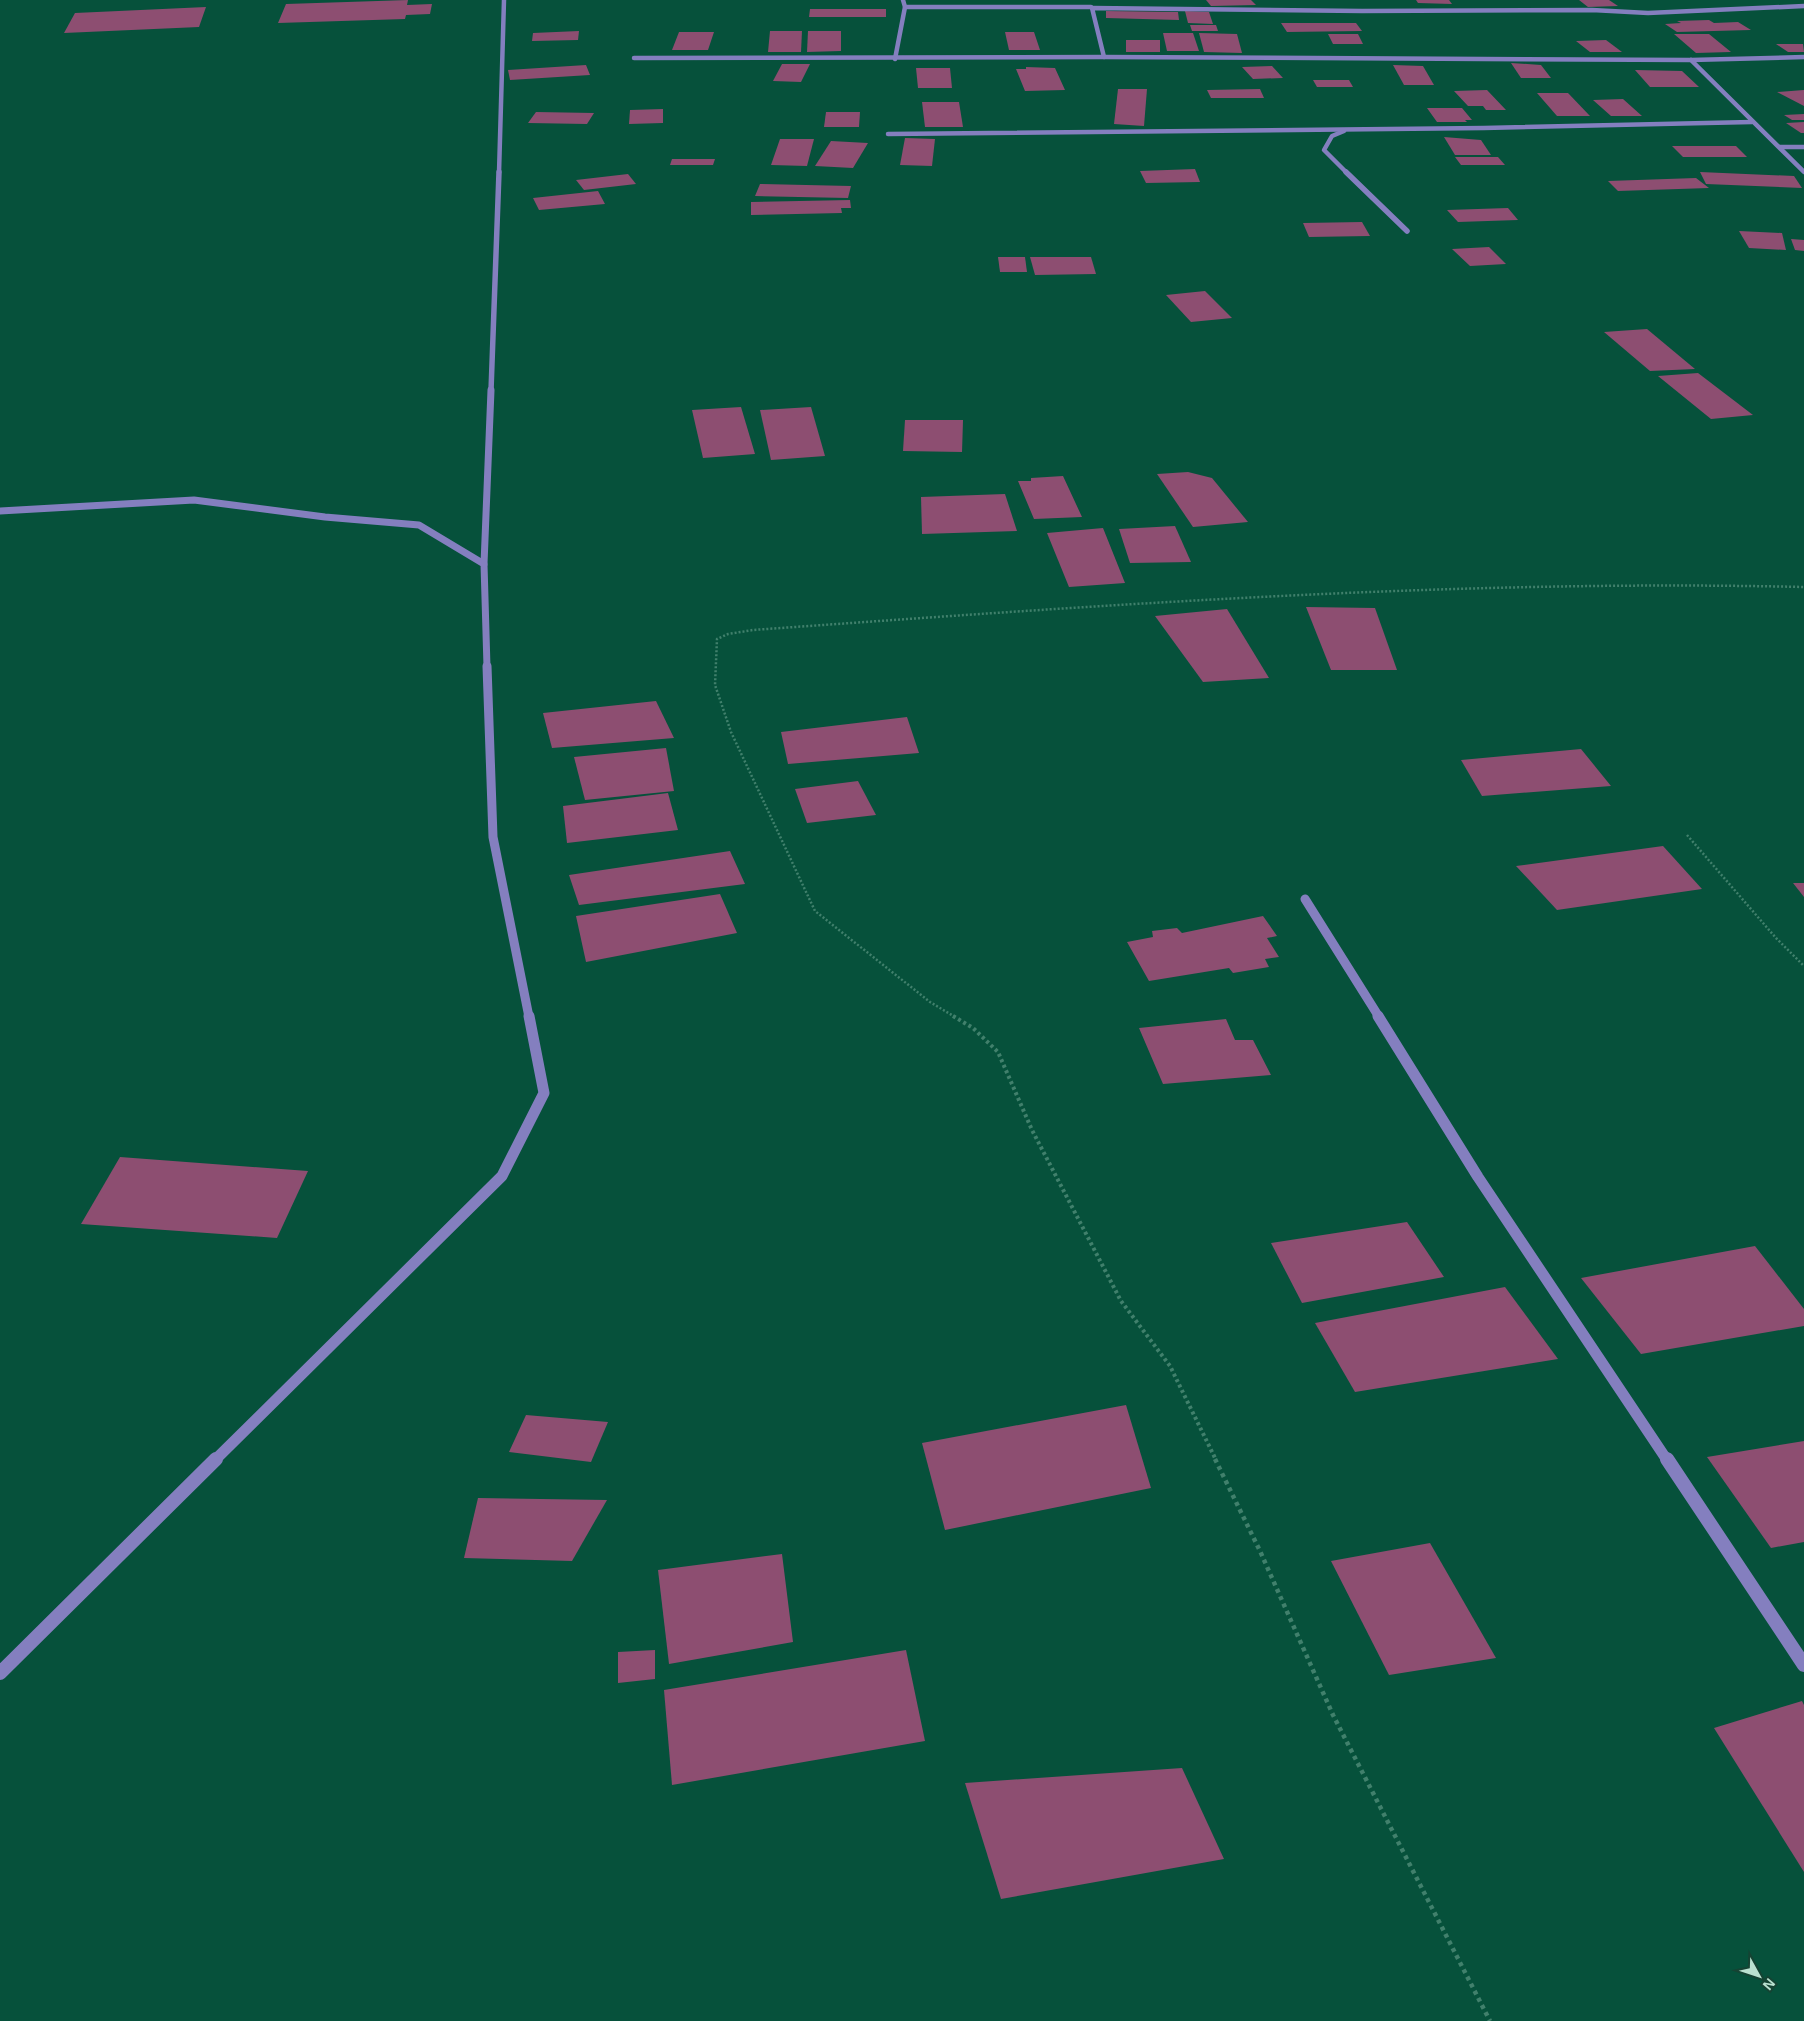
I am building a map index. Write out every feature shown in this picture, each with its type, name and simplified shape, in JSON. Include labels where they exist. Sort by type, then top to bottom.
[{"type":"street","points":[[0,1673],[502,1176],[544,1093],[493,837],[484,564],[504,48],[504,0]]},
{"type":"street","points":[[895,59],[906,6],[903,0]]},
{"type":"street","points":[[1091,0],[1104,56]]},
{"type":"street","points":[[906,6],[1362,11],[1592,10],[1648,13],[1804,6]]},
{"type":"street","points":[[634,58],[895,59],[1104,56],[1691,60],[1804,57]]},
{"type":"street","points":[[1691,60],[1804,172]]},
{"type":"street","points":[[888,134],[1752,122]]},
{"type":"street","points":[[1350,129],[1332,136],[1324,150],[1408,231]]},
{"type":"street","points":[[1780,147],[1804,147]]},
{"type":"street","points":[[0,511],[194,500],[325,518],[419,525],[484,564]]},
{"type":"street","points":[[1305,899],[1478,1177],[1804,1665]]},
{"type":"path","points":[[1490,2021],[1333,1715],[1260,1552],[1170,1366],[1121,1301],[1032,1130],[998,1052],[973,1028],[930,1002],[815,911],[725,713],[715,685],[717,639],[728,634],[753,630],[1188,600],[1669,584],[1804,586]]},
{"type":"path","points":[[1687,835],[1776,938],[1804,966]]},
{"type":"building","points":[[408,0],[407,5],[432,4],[430,14],[406,15],[405,19],[278,23],[286,4]]},
{"type":"building","points":[[1206,0],[1251,0],[1256,5],[1211,6]]},
{"type":"building","points":[[1416,0],[1449,0],[1452,4],[1418,3]]},
{"type":"building","points":[[1579,0],[1609,0],[1618,6],[1588,7]]},
{"type":"building","points":[[206,7],[199,27],[64,33],[75,13]]},
{"type":"building","points":[[810,9],[886,9],[886,17],[809,17]]},
{"type":"building","points":[[1106,11],[1178,12],[1179,20],[1106,18]]},
{"type":"building","points":[[1185,11],[1209,12],[1213,24],[1188,23]]},
{"type":"building","points":[[1709,20],[1714,23],[1738,22],[1751,30],[1677,32],[1665,24],[1681,23],[1677,21]]},
{"type":"building","points":[[1281,23],[1356,23],[1362,31],[1287,32]]},
{"type":"building","points":[[1190,25],[1216,25],[1218,31],[1192,31]]},
{"type":"building","points":[[579,31],[578,40],[532,41],[533,33]]},
{"type":"building","points":[[770,31],[802,31],[801,52],[768,52]]},
{"type":"building","points":[[808,31],[841,31],[841,51],[807,52]]},
{"type":"building","points":[[679,32],[714,32],[708,50],[672,50]]},
{"type":"building","points":[[1005,32],[1034,32],[1040,50],[1009,50]]},
{"type":"building","points":[[1163,33],[1193,33],[1199,51],[1167,51]]},
{"type":"building","points":[[1199,33],[1237,34],[1242,53],[1204,52]]},
{"type":"building","points":[[1328,34],[1358,34],[1363,44],[1333,44]]},
{"type":"building","points":[[1674,34],[1709,34],[1731,52],[1696,53]]},
{"type":"building","points":[[1126,40],[1160,40],[1160,52],[1126,52]]},
{"type":"building","points":[[1606,40],[1622,52],[1590,52],[1576,41]]},
{"type":"building","points":[[1776,44],[1803,44],[1804,52],[1788,52]]},
{"type":"building","points":[[1511,63],[1541,65],[1551,78],[1521,78]]},
{"type":"building","points":[[782,64],[810,64],[801,82],[773,81]]},
{"type":"building","points":[[586,65],[590,75],[510,80],[508,70]]},
{"type":"building","points":[[1393,65],[1423,66],[1434,85],[1404,85]]},
{"type":"building","points":[[1272,66],[1283,78],[1253,79],[1242,67]]},
{"type":"building","points":[[1026,67],[1055,68],[1065,90],[1025,91],[1016,69],[1026,69]]},
{"type":"building","points":[[916,68],[950,68],[952,88],[918,88]]},
{"type":"building","points":[[1635,70],[1682,71],[1699,87],[1650,87]]},
{"type":"building","points":[[1313,80],[1349,80],[1353,87],[1317,87]]},
{"type":"building","points":[[1118,89],[1147,89],[1144,126],[1114,124]]},
{"type":"building","points":[[1260,89],[1264,98],[1211,98],[1207,90]]},
{"type":"building","points":[[1487,90],[1506,110],[1486,110],[1483,106],[1468,106],[1454,91]]},
{"type":"building","points":[[1804,90],[1804,106],[1777,92]]},
{"type":"building","points":[[1537,93],[1568,93],[1590,116],[1557,116]]},
{"type":"building","points":[[1623,99],[1642,116],[1611,116],[1593,100]]},
{"type":"building","points":[[922,102],[959,102],[963,127],[925,127]]},
{"type":"building","points":[[1427,108],[1462,108],[1472,120],[1465,120],[1467,122],[1437,122]]},
{"type":"building","points":[[663,109],[663,123],[629,124],[630,110]]},
{"type":"building","points":[[536,112],[594,113],[587,124],[528,123]]},
{"type":"building","points":[[826,112],[860,112],[859,127],[824,127]]},
{"type":"building","points":[[1804,114],[1804,120],[1792,120],[1784,115]]},
{"type":"building","points":[[1804,122],[1804,133],[1786,123]]},
{"type":"building","points":[[1444,137],[1481,140],[1491,155],[1455,155]]},
{"type":"building","points":[[905,138],[935,139],[932,166],[900,165]]},
{"type":"building","points":[[780,139],[814,139],[807,166],[771,165]]},
{"type":"building","points":[[831,141],[868,143],[853,168],[815,166]]},
{"type":"building","points":[[1672,146],[1736,146],[1747,157],[1683,157]]},
{"type":"building","points":[[1455,157],[1498,157],[1505,165],[1461,165]]},
{"type":"building","points":[[672,159],[715,159],[713,165],[670,165]]},
{"type":"building","points":[[1195,169],[1200,182],[1146,183],[1140,171]]},
{"type":"building","points":[[1700,172],[1794,176],[1802,188],[1706,184]]},
{"type":"building","points":[[628,174],[636,184],[584,190],[576,180]]},
{"type":"building","points":[[1696,178],[1709,188],[1618,191],[1608,181]]},
{"type":"building","points":[[760,184],[851,186],[848,198],[755,196]]},
{"type":"building","points":[[598,191],[605,204],[539,210],[533,198]]},
{"type":"building","points":[[850,200],[851,208],[841,208],[842,213],[751,215],[751,202]]},
{"type":"building","points":[[1508,208],[1518,220],[1458,222],[1447,210]]},
{"type":"building","points":[[1362,222],[1370,236],[1309,237],[1303,223]]},
{"type":"building","points":[[1739,231],[1782,233],[1786,250],[1749,248]]},
{"type":"building","points":[[1791,239],[1804,240],[1804,251],[1795,250]]},
{"type":"building","points":[[1489,247],[1506,264],[1470,266],[1452,249]]},
{"type":"building","points":[[998,257],[1025,257],[1027,272],[1000,272]]},
{"type":"building","points":[[1030,257],[1091,257],[1096,274],[1035,275]]},
{"type":"building","points":[[1205,291],[1232,318],[1191,322],[1166,295]]},
{"type":"building","points":[[1647,329],[1695,369],[1650,371],[1604,332]]},
{"type":"building","points":[[1698,373],[1753,415],[1711,419],[1658,376]]},
{"type":"building","points":[[741,407],[755,454],[703,458],[692,410]]},
{"type":"building","points":[[811,407],[825,456],[771,460],[760,410]]},
{"type":"building","points":[[905,420],[963,420],[962,452],[903,451]]},
{"type":"building","points":[[1188,472],[1212,478],[1248,522],[1193,527],[1157,474]]},
{"type":"building","points":[[1063,476],[1082,517],[1034,519],[1018,481],[1031,481],[1031,478]]},
{"type":"building","points":[[1005,494],[1017,531],[922,534],[921,497]]},
{"type":"building","points":[[1175,526],[1191,562],[1130,563],[1119,529]]},
{"type":"building","points":[[1103,528],[1125,583],[1069,587],[1047,533]]},
{"type":"building","points":[[1306,607],[1375,608],[1397,670],[1331,670]]},
{"type":"building","points":[[1227,609],[1269,678],[1203,682],[1155,616]]},
{"type":"building","points":[[656,701],[674,738],[552,748],[543,713]]},
{"type":"building","points":[[907,717],[919,753],[788,764],[781,732]]},
{"type":"building","points":[[666,748],[674,791],[585,800],[574,757]]},
{"type":"building","points":[[1581,749],[1611,786],[1482,796],[1461,760]]},
{"type":"building","points":[[858,781],[876,815],[807,823],[795,789]]},
{"type":"building","points":[[668,793],[678,830],[567,843],[563,806]]},
{"type":"building","points":[[1663,846],[1702,889],[1557,910],[1516,866]]},
{"type":"building","points":[[730,851],[745,884],[579,905],[569,875]]},
{"type":"building","points":[[1793,883],[1804,883],[1804,897]]},
{"type":"building","points":[[720,894],[737,933],[586,962],[576,916]]},
{"type":"building","points":[[1263,916],[1277,936],[1267,938],[1279,957],[1265,959],[1269,967],[1233,973],[1229,968],[1149,981],[1127,942],[1153,937],[1152,931],[1177,928],[1182,933]]},
{"type":"building","points":[[1226,1019],[1235,1040],[1253,1040],[1271,1075],[1163,1084],[1139,1028]]},
{"type":"building","points":[[120,1157],[308,1171],[277,1238],[81,1224]]},
{"type":"building","points":[[1407,1222],[1444,1277],[1302,1303],[1271,1243]]},
{"type":"building","points":[[1755,1246],[1804,1309],[1804,1326],[1641,1354],[1581,1278]]},
{"type":"building","points":[[1505,1287],[1558,1359],[1355,1392],[1315,1323]]},
{"type":"building","points":[[1126,1405],[1151,1488],[945,1530],[922,1443]]},
{"type":"building","points":[[526,1415],[608,1422],[591,1462],[509,1452]]},
{"type":"building","points":[[1804,1441],[1804,1542],[1771,1548],[1707,1457]]},
{"type":"building","points":[[478,1498],[607,1500],[572,1561],[464,1558]]},
{"type":"building","points":[[1430,1543],[1496,1658],[1389,1675],[1331,1561]]},
{"type":"building","points":[[782,1554],[793,1642],[669,1664],[658,1570]]},
{"type":"building","points":[[655,1650],[655,1679],[618,1683],[618,1652]]},
{"type":"building","points":[[906,1650],[925,1741],[672,1785],[664,1690]]},
{"type":"building","points":[[1802,1701],[1804,1705],[1804,1872],[1714,1728]]},
{"type":"building","points":[[1182,1768],[1224,1859],[1001,1899],[965,1783]]}]
